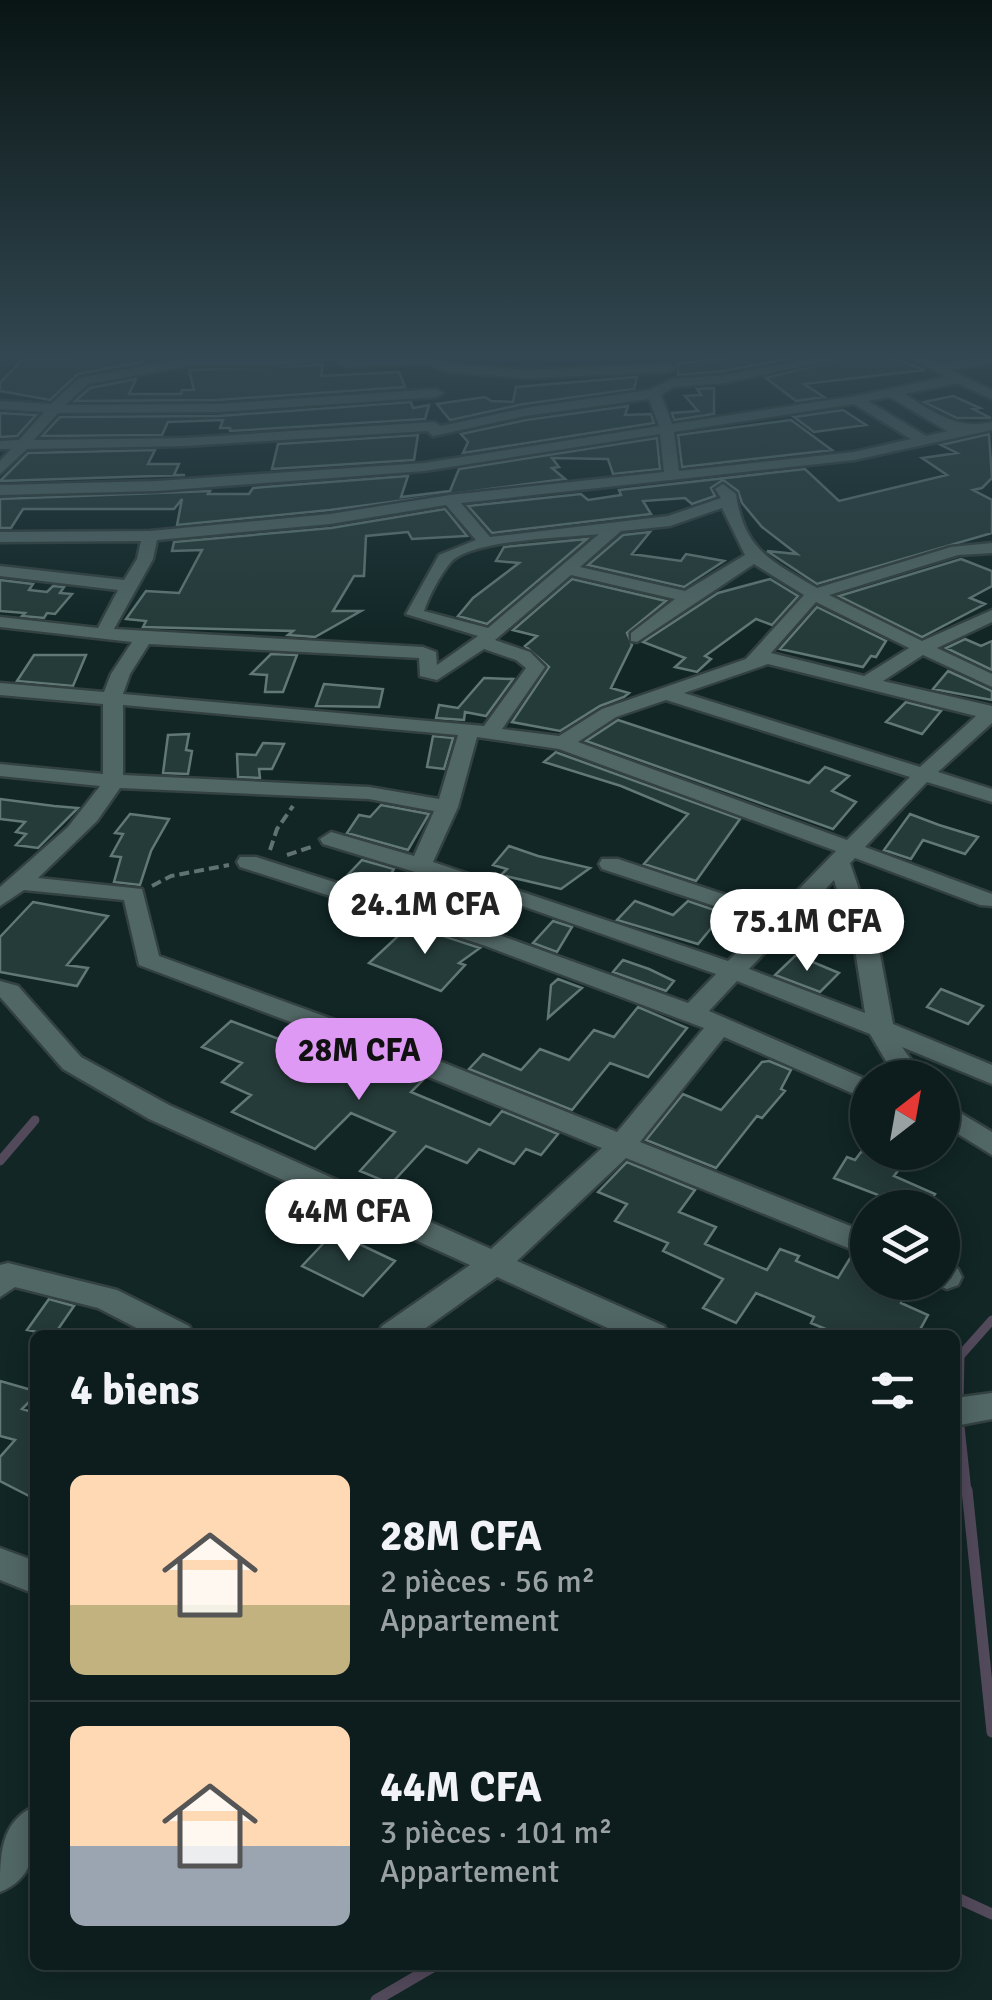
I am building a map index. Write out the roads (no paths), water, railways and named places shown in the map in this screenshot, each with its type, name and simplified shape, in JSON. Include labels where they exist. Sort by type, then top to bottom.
[{"type":"street","points":[[0,470],[20,447]]},
{"type":"street","points":[[414,505],[429,447]]},
{"type":"street","points":[[0,537],[150,536],[330,519],[450,500],[577,465],[621,447]]},
{"type":"street","points":[[669,447],[672,476]]},
{"type":"street","points":[[0,490],[157,486],[424,467],[577,465],[672,476],[854,456],[891,447]]},
{"type":"street","points":[[704,473],[728,494],[739,530],[754,557],[814,594],[992,681]]},
{"type":"street","points":[[450,500],[486,542]]},
{"type":"street","points":[[670,521],[728,501]]},
{"type":"street","points":[[421,865],[479,731],[536,667],[487,638],[415,614],[445,559],[456,551],[486,542],[618,526],[670,521],[739,530]]},
{"type":"street","points":[[0,622],[143,638],[423,653],[429,656],[427,672],[437,674],[487,638],[618,526]]},
{"type":"street","points":[[103,634],[145,559],[150,536]]},
{"type":"street","points":[[755,660],[814,594],[957,550],[992,548]]},
{"type":"street","points":[[636,637],[688,597],[754,557]]},
{"type":"street","points":[[568,569],[688,597]]},
{"type":"street","points":[[0,571],[129,586]]},
{"type":"street","points":[[868,682],[923,648],[992,615]]},
{"type":"street","points":[[13,881],[90,813],[110,790],[112,700],[120,668],[143,638]]},
{"type":"street","points":[[563,743],[609,713],[755,660],[784,660],[991,712]]},
{"type":"street","points":[[0,690],[479,731],[563,743],[845,856],[988,900]]},
{"type":"street","points":[[667,694],[992,796]]},
{"type":"street","points":[[692,1013],[924,775],[991,712]]},
{"type":"street","points":[[0,770],[111,781],[369,793],[446,806]]},
{"type":"street","points":[[332,840],[483,882],[733,971],[992,1074]]},
{"type":"street","points":[[845,856],[871,963],[876,1017],[897,1060]]},
{"type":"street","points":[[248,862],[491,940],[692,1013],[850,1082]]},
{"type":"street","points":[[610,864],[782,920]]},
{"type":"street","points":[[13,881],[134,894],[148,960],[345,1032],[850,1239]]},
{"type":"street","points":[[0,989],[8,990],[32,1013],[72,1063],[159,1112],[642,1330]]},
{"type":"street","points":[[400,1330],[496,1263],[620,1146],[719,1026]]},
{"type":"street","points":[[960,1123],[992,1145],[960,1131]]},
{"type":"street","points":[[0,1285],[8,1274],[106,1298],[168,1330]]},
{"type":"street","points":[[960,1411],[992,1406]]},
{"type":"street","points":[[0,1564],[30,1576]]},
{"type":"street","points":[[0,1872],[30,1833]]},
{"type":"waterway","points":[[0,1161],[35,1120]]},
{"type":"waterway","points":[[960,1356],[992,1320]]},
{"type":"waterway","points":[[960,1426],[967,1492]]},
{"type":"waterway","points":[[967,1490],[992,1732]]},
{"type":"waterway","points":[[960,1899],[992,1914]]},
{"type":"waterway","points":[[376,2000],[427,1970]]}]
